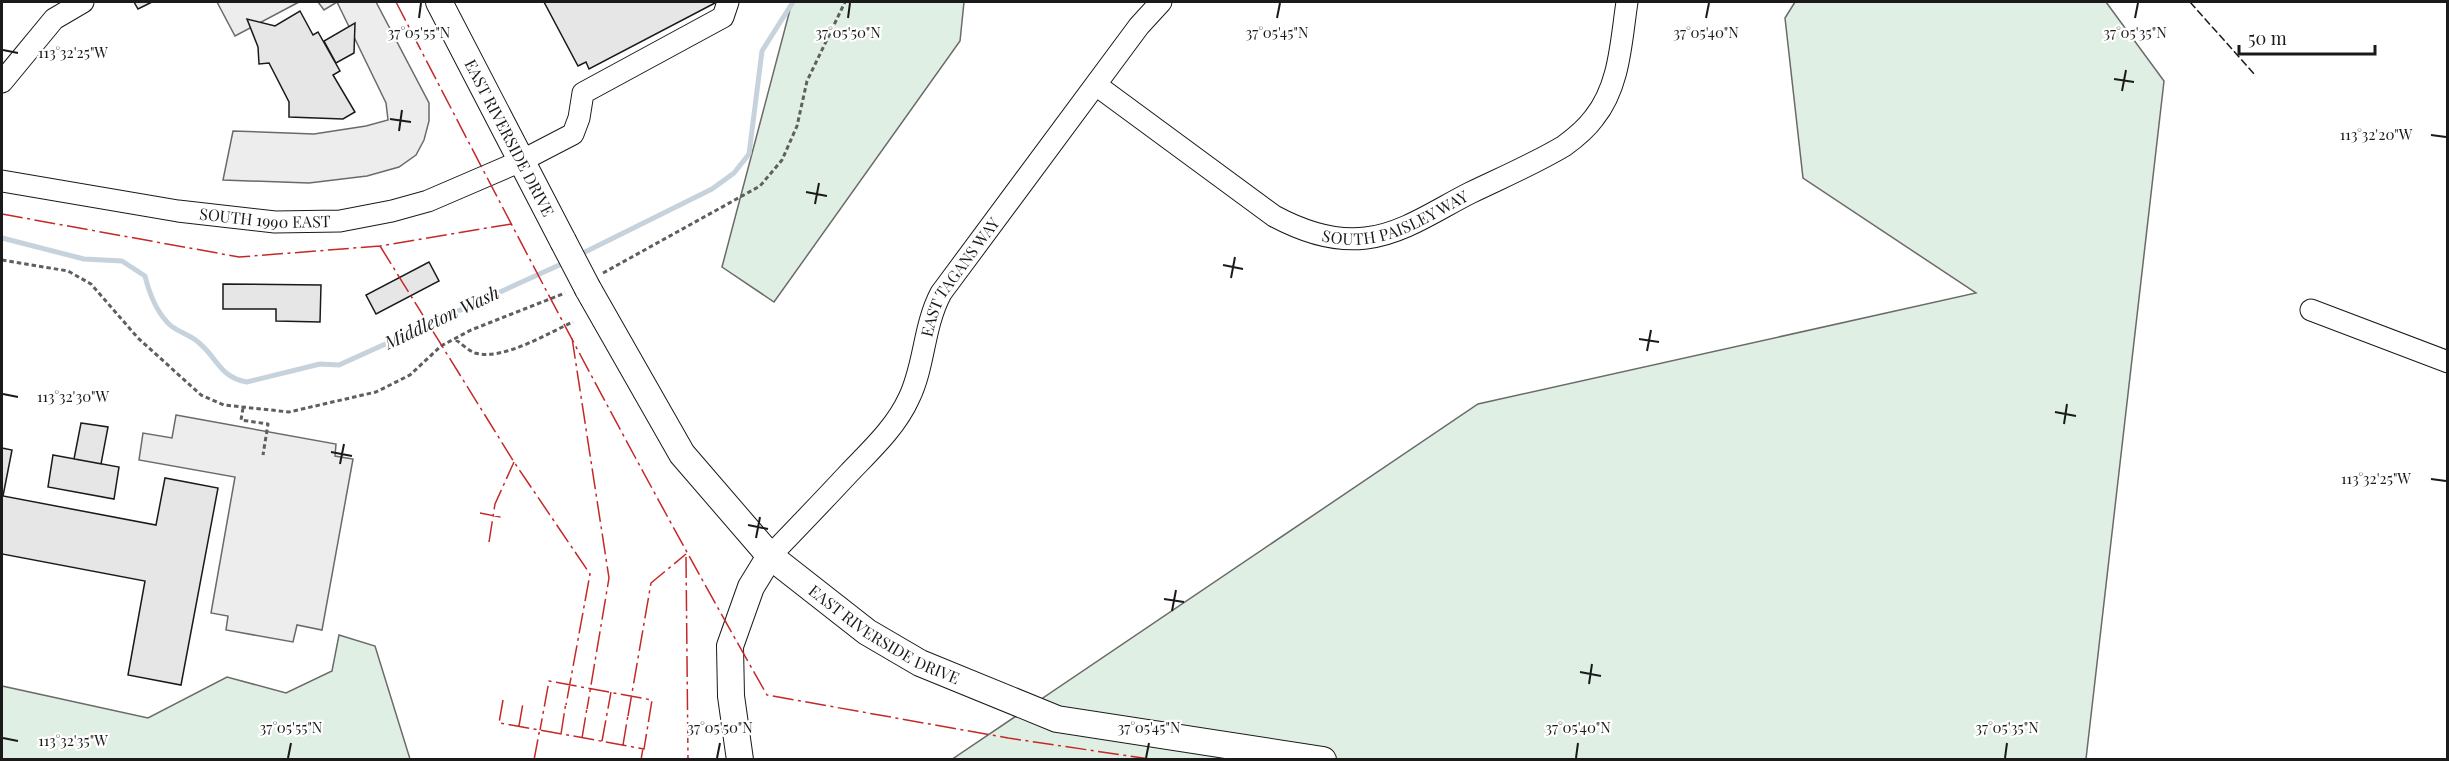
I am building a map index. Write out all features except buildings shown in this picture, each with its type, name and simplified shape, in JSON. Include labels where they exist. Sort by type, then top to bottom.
[{"type":"main road","name":"EAST RIVERSIDE DRIVE","points":[[439,2],[563,241],[682,454],[770,556],[867,632],[920,663],[1057,719],[1323,759]]},
{"type":"main road","points":[[740,759],[731,696],[730,646],[751,587],[770,556]]},
{"type":"street","points":[[2,82],[54,19],[83,2]]},
{"type":"street","name":"SOUTH 1990 EAST","points":[[2,181],[178,211],[275,222],[340,221],[392,211],[428,201],[573,134],[579,118],[583,93],[723,16],[728,2]]},
{"type":"street","name":"EAST TAGANS WAY","points":[[770,556],[875,446],[900,415],[910,398],[917,378],[931,312],[941,293],[1139,26],[1161,2]]},
{"type":"street","name":"SOUTH PAISLEY WAY","points":[[1096,85],[1274,216],[1293,226],[1328,236],[1364,239],[1395,231],[1550,154],[1579,135],[1606,101],[1613,82],[1628,2]]},
{"type":"street","points":[[2311,310],[2448,362]]},
{"type":"path","points":[[2,260],[68,271],[92,284],[138,338],[201,394],[224,405],[289,412],[376,392],[410,375],[441,346],[471,330],[588,284],[760,186],[782,160],[797,126],[807,81],[845,2]]},
{"type":"path","points":[[456,340],[474,353],[492,354],[509,351],[573,322]]},
{"type":"path","points":[[243,408],[241,420],[268,424],[263,455]]},
{"type":"green space","points":[[792,2],[964,2],[960,41],[774,302],[722,267]]},
{"type":"green space","points":[[1795,2],[2106,2],[2164,81],[2086,759],[951,760],[1478,404],[1976,293],[1803,178],[1785,18]]},
{"type":"green space","points":[[339,635],[375,646],[410,759],[2,759],[2,686],[148,718],[227,677],[286,693],[332,671]]},
{"type":"shaded area","points":[[217,2],[299,2],[235,36]]},
{"type":"shaded area","points":[[318,2],[337,2],[324,10]]},
{"type":"shaded area","points":[[337,2],[376,2],[429,103],[429,121],[424,140],[416,155],[399,167],[367,176],[309,183],[223,180],[233,131],[314,134],[366,126],[388,120],[386,103]]},
{"type":"shaded area","points":[[176,415],[336,444],[335,456],[353,459],[322,630],[297,625],[293,642],[226,630],[228,616],[211,613],[235,477],[139,460],[143,433],[172,438]]},
{"type":"waterway","name":"Middleton Wash","points":[[579,255],[712,189],[734,173],[749,154],[762,51],[793,2]]},
{"type":"waterway","name":"Middleton Wash","points":[[2,238],[84,259],[122,261],[145,276],[156,306],[170,325],[198,342],[230,376],[247,382],[320,364],[339,365],[566,262]]},
{"type":"fence","points":[[2190,2],[2256,76]]},
{"type":"power","points":[[396,2],[624,437],[767,695],[1008,738],[1156,760]]},
{"type":"power","points":[[2,214],[239,257],[380,246],[511,224]]},
{"type":"power","points":[[380,246],[514,462],[590,574],[566,705]]},
{"type":"power","points":[[572,338],[609,578],[587,709]]},
{"type":"power","points":[[489,542],[495,504],[514,462]]},
{"type":"power","points":[[480,513],[505,518]]},
{"type":"power","points":[[628,716],[651,583],[686,554]]},
{"type":"power","points":[[686,557],[688,760]]},
{"type":"power","points":[[503,700],[499,723],[644,749],[652,700],[549,681],[540,730]]},
{"type":"power","points":[[602,741],[611,692]]},
{"type":"power","points":[[561,734],[566,702]]},
{"type":"power","points":[[519,726],[523,703]]},
{"type":"power","points":[[582,738],[587,708]]},
{"type":"power","points":[[623,745],[628,715]]},
{"type":"power","points":[[534,760],[540,728]]},
{"type":"power","points":[[641,760],[643,748]]}]
